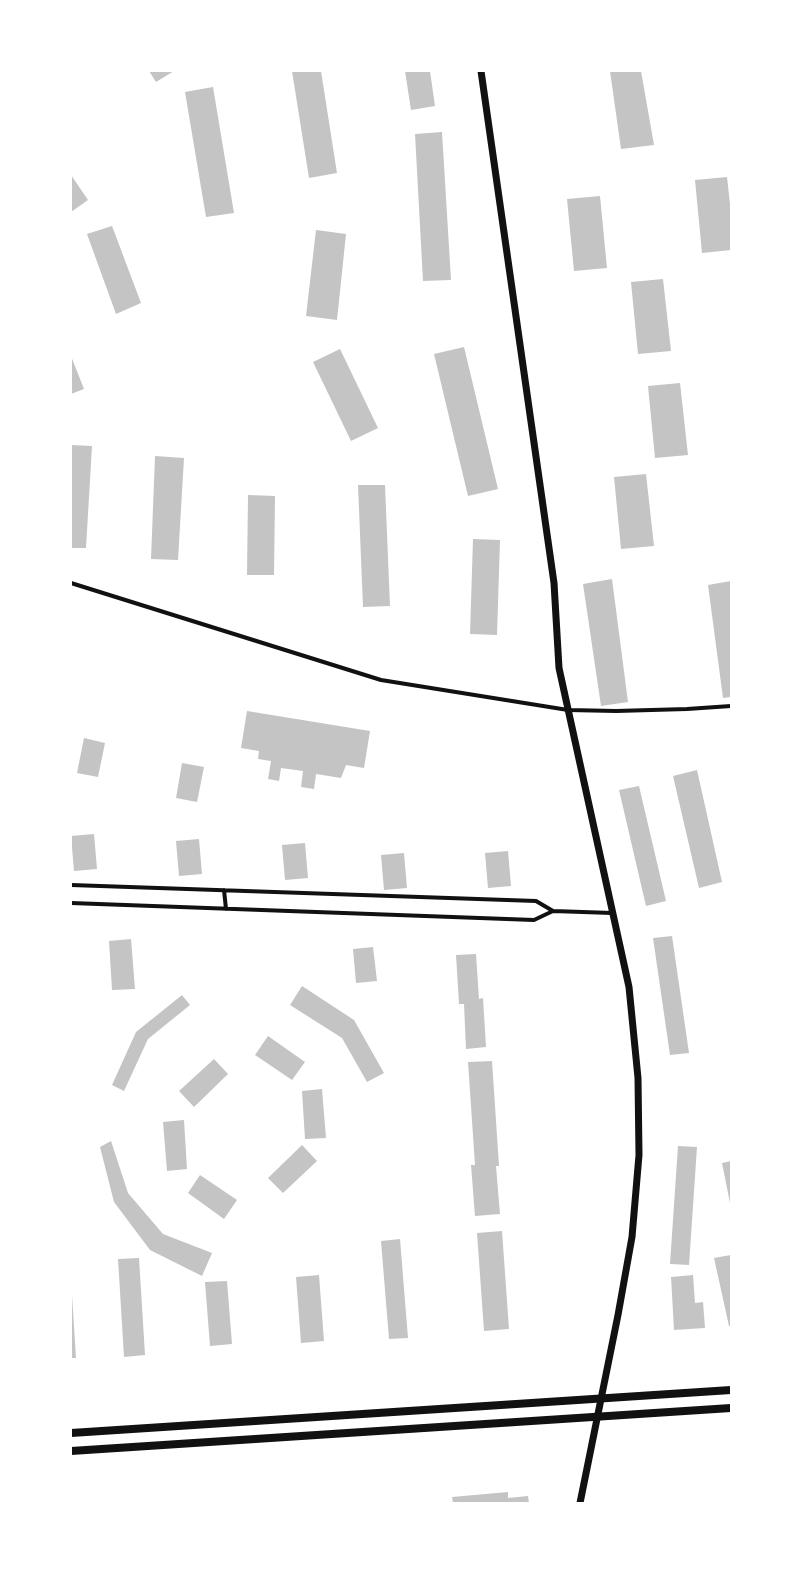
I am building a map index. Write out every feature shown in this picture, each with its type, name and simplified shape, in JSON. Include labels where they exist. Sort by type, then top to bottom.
[{"type":"main road","points":[[71,1434],[731,1390]]},
{"type":"main road","points":[[71,1451],[731,1408]]},
{"type":"street","points":[[481,71],[554,583],[559,668],[629,987],[638,1078],[639,1155],[632,1238],[580,1503]]},
{"type":"street","points":[[71,583],[381,680],[568,710],[679,710],[731,706]]},
{"type":"street","points":[[71,885],[536,901],[553,911]]},
{"type":"street","points":[[224,890],[226,909]]},
{"type":"street","points":[[71,904],[534,920],[553,911],[612,913]]},
{"type":"building","points":[[149,71],[174,71],[156,82]]},
{"type":"building","points":[[292,71],[321,71],[337,173],[309,178]]},
{"type":"building","points":[[405,71],[430,71],[435,106],[411,110]]},
{"type":"building","points":[[610,71],[641,71],[654,145],[621,149]]},
{"type":"building","points":[[213,87],[234,213],[206,217],[185,92]]},
{"type":"building","points":[[442,132],[451,280],[423,281],[415,134]]},
{"type":"building","points":[[71,175],[88,200],[71,212]]},
{"type":"building","points":[[727,177],[731,213],[731,250],[702,253],[695,180]]},
{"type":"building","points":[[600,196],[607,268],[574,271],[567,199]]},
{"type":"building","points":[[112,226],[141,303],[116,314],[87,234]]},
{"type":"building","points":[[316,230],[346,234],[337,320],[306,316]]},
{"type":"building","points":[[663,279],[671,351],[638,354],[631,282]]},
{"type":"building","points":[[464,347],[498,489],[468,496],[434,354]]},
{"type":"building","points":[[340,349],[378,428],[351,441],[313,362]]},
{"type":"building","points":[[71,356],[84,389],[71,394]]},
{"type":"building","points":[[680,383],[688,455],[655,458],[648,386]]},
{"type":"building","points":[[71,445],[92,446],[86,548],[71,548]]},
{"type":"building","points":[[155,456],[184,458],[178,560],[151,559]]},
{"type":"building","points":[[646,474],[654,546],[621,549],[614,477]]},
{"type":"building","points":[[358,485],[385,485],[390,606],[363,607]]},
{"type":"building","points":[[248,495],[275,496],[274,575],[247,575]]},
{"type":"building","points":[[473,539],[500,540],[497,635],[470,634]]},
{"type":"building","points":[[612,579],[628,702],[601,706],[583,584]]},
{"type":"building","points":[[731,581],[731,697],[723,698],[708,585]]},
{"type":"building","points":[[247,711],[370,731],[364,768],[346,765],[341,778],[316,774],[314,789],[301,787],[303,771],[281,768],[279,781],[268,779],[271,761],[258,759],[259,751],[241,748]]},
{"type":"building","points":[[84,738],[105,743],[98,777],[77,773]]},
{"type":"building","points":[[182,763],[204,767],[197,802],[176,798]]},
{"type":"building","points":[[697,770],[722,882],[699,888],[673,776]]},
{"type":"building","points":[[639,786],[666,901],[646,906],[619,790]]},
{"type":"building","points":[[94,834],[97,869],[74,871],[71,836]]},
{"type":"building","points":[[199,839],[202,874],[179,876],[176,841]]},
{"type":"building","points":[[305,843],[308,878],[285,880],[282,845]]},
{"type":"building","points":[[508,851],[511,886],[488,888],[485,853]]},
{"type":"building","points":[[404,853],[407,888],[384,890],[381,855]]},
{"type":"building","points":[[672,936],[689,1053],[670,1055],[653,938]]},
{"type":"building","points":[[131,939],[135,989],[112,990],[109,941]]},
{"type":"building","points":[[373,947],[377,981],[356,983],[353,949]]},
{"type":"building","points":[[476,954],[479,999],[483,998],[486,1047],[466,1049],[464,1004],[459,1004],[456,955]]},
{"type":"building","points":[[302,986],[354,1020],[384,1073],[367,1082],[342,1038],[290,1005]]},
{"type":"building","points":[[182,995],[190,1005],[148,1039],[124,1091],[112,1085],[136,1032]]},
{"type":"building","points":[[268,1036],[305,1062],[292,1080],[255,1055]]},
{"type":"building","points":[[214,1059],[228,1074],[194,1107],[179,1091]]},
{"type":"building","points":[[492,1061],[499,1166],[496,1166],[500,1214],[475,1216],[471,1165],[475,1165],[468,1062]]},
{"type":"building","points":[[322,1089],[326,1138],[305,1139],[302,1091]]},
{"type":"building","points":[[184,1120],[187,1169],[167,1171],[163,1122]]},
{"type":"building","points":[[111,1141],[128,1193],[163,1234],[212,1253],[202,1276],[150,1250],[114,1202],[100,1147]]},
{"type":"building","points":[[302,1145],[317,1161],[283,1193],[268,1178]]},
{"type":"building","points":[[678,1146],[697,1147],[689,1265],[670,1264]]},
{"type":"building","points":[[731,1161],[731,1203],[730,1203],[722,1163]]},
{"type":"building","points":[[200,1175],[237,1200],[224,1219],[188,1193]]},
{"type":"building","points":[[502,1231],[509,1329],[484,1331],[477,1233]]},
{"type":"building","points":[[400,1239],[408,1338],[389,1339],[381,1241]]},
{"type":"building","points":[[731,1255],[731,1326],[729,1326],[714,1258]]},
{"type":"building","points":[[139,1258],[145,1355],[124,1357],[118,1259]]},
{"type":"building","points":[[319,1275],[324,1341],[301,1343],[296,1277]]},
{"type":"building","points":[[693,1275],[695,1303],[703,1302],[705,1328],[674,1330],[671,1277]]},
{"type":"building","points":[[227,1281],[232,1344],[210,1346],[205,1282]]},
{"type":"building","points":[[72,1295],[76,1358],[71,1358]]},
{"type":"building","points":[[508,1492],[508,1498],[528,1496],[529,1503],[453,1503],[452,1497]]}]
